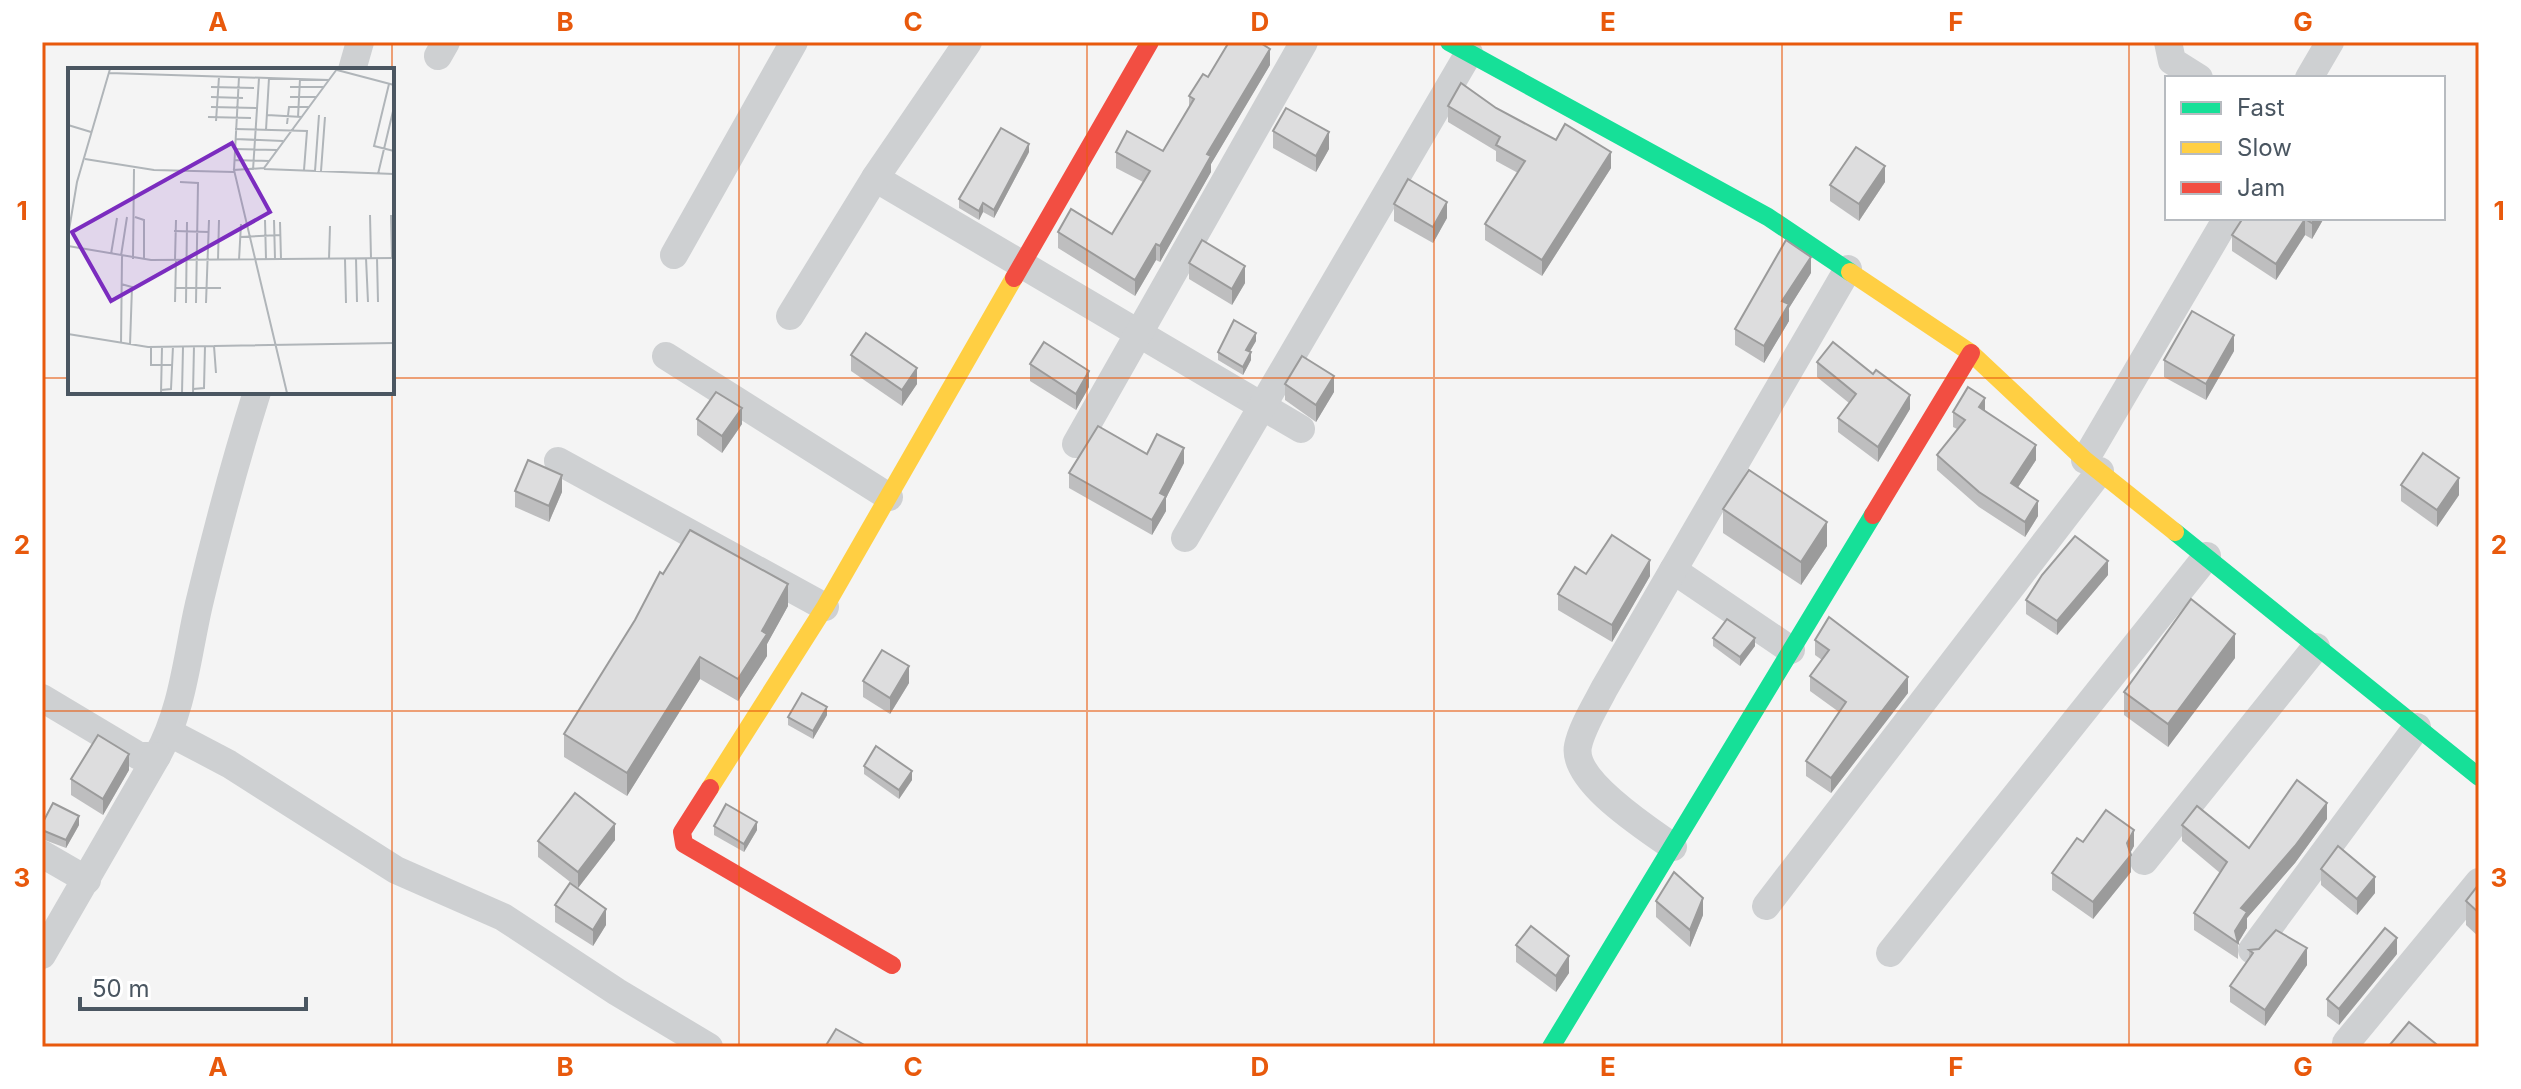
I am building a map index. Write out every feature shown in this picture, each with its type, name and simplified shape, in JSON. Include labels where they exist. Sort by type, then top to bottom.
[{"type":"street","points":[[353,68],[360,42]]},
{"type":"street","points":[[674,255],[794,42]]},
{"type":"street","points":[[790,316],[875,178],[968,42]]},
{"type":"street","points":[[892,965],[684,844],[681,837],[825,607],[1150,42]]},
{"type":"street","points":[[1076,444],[1304,42]]},
{"type":"street","points":[[2168,42],[2172,61],[2196,76]]},
{"type":"street","points":[[2310,76],[2330,42]]},
{"type":"street","points":[[1185,538],[1263,407],[1459,46],[1768,217],[1971,353],[2092,466],[2479,777]]},
{"type":"street","points":[[875,178],[1137,336],[1301,429]]},
{"type":"street","points":[[1766,906],[2092,466],[2226,220]]},
{"type":"street","points":[[1673,847],[1623,812],[1590,779],[1582,767],[1577,749],[1604,689],[1848,269]]},
{"type":"street","points":[[1551,1047],[1971,353]]},
{"type":"street","points":[[666,356],[889,497]]},
{"type":"street","points":[[42,955],[163,744],[215,536],[256,394]]},
{"type":"street","points":[[558,461],[825,607]]},
{"type":"street","points":[[1890,953],[2207,556]]},
{"type":"street","points":[[1673,570],[1791,650]]},
{"type":"street","points":[[2144,861],[2316,647]]},
{"type":"street","points":[[42,698],[139,756],[163,744],[229,764],[396,870],[503,917],[617,992],[709,1047]]},
{"type":"street","points":[[2252,950],[2417,727]]},
{"type":"street","points":[[42,854],[87,880]]},
{"type":"street","points":[[2346,1043],[2479,882]]},
{"type":"building","points":[[1229,42],[1259,42],[1270,49],[1207,154],[1211,156],[1160,246],[1156,244],[1135,280],[1058,232],[1071,209],[1112,234],[1150,171],[1116,152],[1127,131],[1163,151],[1194,99],[1189,96],[1203,74],[1208,77]]},
{"type":"building","points":[[1461,83],[1496,108],[1556,140],[1565,124],[1611,152],[1542,260],[1485,224],[1525,161],[1496,145],[1500,137],[1448,106]]},
{"type":"building","points":[[1286,108],[1329,132],[1316,156],[1273,131]]},
{"type":"building","points":[[1001,128],[1029,144],[994,210],[983,203],[979,211],[959,199]]},
{"type":"building","points":[[1856,147],[1885,166],[1859,204],[1830,185]]},
{"type":"building","points":[[1408,179],[1447,202],[1433,227],[1394,204]]},
{"type":"building","points":[[2242,220],[2304,220],[2276,264],[2232,235]]},
{"type":"building","points":[[1202,240],[1245,266],[1232,289],[1189,263]]},
{"type":"building","points":[[1786,240],[1811,257],[1782,301],[1789,304],[1764,346],[1735,329]]},
{"type":"building","points":[[2192,311],[2234,335],[2206,384],[2164,360]]},
{"type":"building","points":[[1234,320],[1256,333],[1246,350],[1251,352],[1243,367],[1218,352]]},
{"type":"building","points":[[866,333],[917,368],[902,390],[851,355]]},
{"type":"building","points":[[1044,342],[1089,371],[1076,394],[1030,364]]},
{"type":"building","points":[[1833,342],[1873,374],[1876,370],[1910,395],[1878,447],[1838,418],[1856,394],[1817,362]]},
{"type":"building","points":[[1302,356],[1334,376],[1316,405],[1285,384]]},
{"type":"building","points":[[1968,387],[1985,398],[1979,407],[2036,445],[2011,483],[2038,501],[2025,522],[1979,492],[1937,455],[1965,420],[1953,412]]},
{"type":"building","points":[[716,392],[742,408],[722,436],[697,419]]},
{"type":"building","points":[[1098,426],[1147,454],[1157,434],[1184,448],[1160,493],[1166,496],[1152,520],[1069,473]]},
{"type":"building","points":[[2423,453],[2459,478],[2437,510],[2401,485]]},
{"type":"building","points":[[528,460],[562,475],[549,506],[515,491]]},
{"type":"building","points":[[1749,470],[1827,522],[1801,562],[1723,509]]},
{"type":"building","points":[[690,530],[788,584],[762,631],[767,634],[738,679],[700,657],[627,773],[564,734],[635,620],[660,572],[663,574]]},
{"type":"building","points":[[1612,535],[1650,560],[1612,625],[1558,594],[1575,567],[1586,574]]},
{"type":"building","points":[[2075,536],[2108,561],[2057,621],[2026,600],[2042,575]]},
{"type":"building","points":[[2191,599],[2235,634],[2168,724],[2124,692]]},
{"type":"building","points":[[1829,617],[1908,677],[1831,778],[1806,761],[1846,702],[1810,676],[1829,650],[1815,640]]},
{"type":"building","points":[[1727,619],[1755,638],[1740,657],[1713,638]]},
{"type":"building","points":[[882,650],[909,666],[890,698],[863,681]]},
{"type":"building","points":[[802,693],[827,707],[813,731],[788,717]]},
{"type":"building","points":[[98,735],[129,754],[103,799],[71,779]]},
{"type":"building","points":[[876,746],[912,771],[899,790],[864,766]]},
{"type":"building","points":[[2297,780],[2327,803],[2295,846],[2241,908],[2247,912],[2235,931],[2238,943],[2194,913],[2227,862],[2182,825],[2197,806],[2249,848]]},
{"type":"building","points":[[575,793],[615,824],[578,872],[538,841]]},
{"type":"building","points":[[53,803],[79,816],[66,840],[42,830]]},
{"type":"building","points":[[726,804],[757,822],[744,844],[714,826]]},
{"type":"building","points":[[2106,810],[2134,830],[2127,843],[2131,855],[2093,902],[2052,873],[2077,838],[2083,842]]},
{"type":"building","points":[[2338,846],[2375,877],[2357,899],[2321,869]]},
{"type":"building","points":[[1674,872],[1703,898],[1690,930],[1656,901]]},
{"type":"building","points":[[570,883],[606,909],[593,930],[555,905]]},
{"type":"building","points":[[2479,884],[2479,913],[2466,901]]},
{"type":"building","points":[[1531,926],[1569,956],[1556,976],[1516,945]]},
{"type":"building","points":[[2385,928],[2397,938],[2339,1009],[2327,999]]},
{"type":"building","points":[[2276,930],[2307,948],[2265,1010],[2230,986],[2253,953],[2249,950],[2259,949]]},
{"type":"building","points":[[2409,1022],[2436,1044],[2434,1047],[2388,1047]]},
{"type":"building","points":[[836,1029],[866,1046],[825,1047]]},
{"type":"traffic: fast","points":[[1449,42],[1768,217],[1850,272]]},
{"type":"traffic: fast","points":[[1551,1047],[1873,515]]},
{"type":"traffic: fast","points":[[2175,532],[2479,777]]},
{"type":"traffic: slow","points":[[1850,272],[1971,353],[2085,460],[2175,532]]},
{"type":"traffic: slow","points":[[710,788],[825,607],[1014,278]]},
{"type":"traffic: jam","points":[[1014,278],[1150,42]]},
{"type":"traffic: jam","points":[[1873,515],[1971,353]]},
{"type":"traffic: jam","points":[[710,788],[682,832],[684,844],[892,965]]}]
